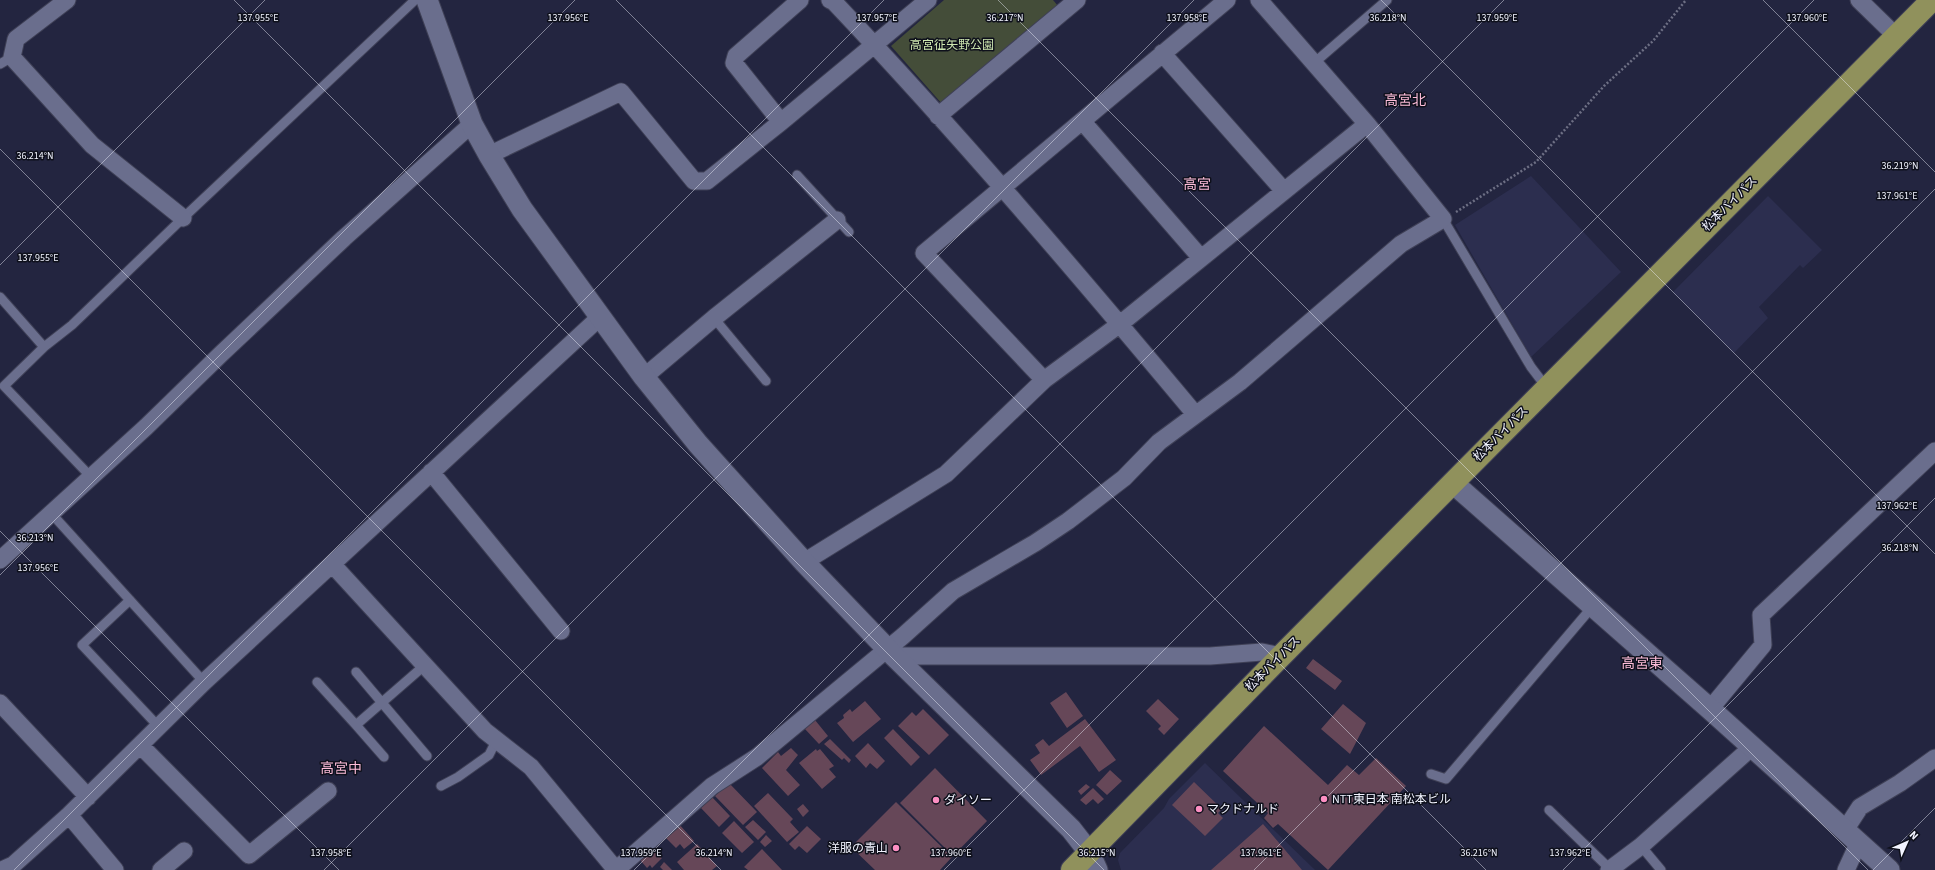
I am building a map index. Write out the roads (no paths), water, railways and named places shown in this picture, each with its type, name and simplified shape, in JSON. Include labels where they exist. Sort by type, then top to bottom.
[{"type":"highway","name":"松本バイパス","points":[[1072,870],[1093,861],[1282,656],[1932,0]]},
{"type":"street","points":[[67,0],[16,39],[6,61],[92,145],[182,218]]},
{"type":"street","points":[[426,0],[472,124],[489,155],[522,209],[599,318],[644,377],[698,444],[804,562],[890,652],[1071,829],[1093,861]]},
{"type":"street","points":[[781,122],[734,63],[736,56],[800,0]]},
{"type":"street","points":[[830,0],[834,2],[874,44],[938,116],[1120,324],[1195,414]]},
{"type":"street","points":[[489,155],[621,92],[694,181],[707,181],[781,122],[928,0]]},
{"type":"street","points":[[938,116],[1076,0]]},
{"type":"street","points":[[1044,380],[924,253],[1083,122],[1162,53],[1227,0]]},
{"type":"street","points":[[332,564],[485,731],[531,767],[616,870],[712,786],[757,757],[890,652],[903,636],[953,591],[1035,544],[1068,521],[1124,478],[1159,442],[1240,382],[1401,244],[1443,219],[1367,124],[1259,0]]},
{"type":"street","points":[[1859,0],[1896,36]]},
{"type":"street","points":[[1162,53],[1284,191]]},
{"type":"street","points":[[1083,122],[1201,258]]},
{"type":"street","points":[[0,560],[91,477],[344,238],[472,124]]},
{"type":"street","points":[[804,562],[946,474],[1044,380],[1120,324],[1367,124]]},
{"type":"street","points":[[644,377],[714,318],[837,220]]},
{"type":"street","points":[[2,870],[13,865],[69,815],[204,682],[599,318]]},
{"type":"street","points":[[1710,709],[1763,646],[1761,615],[1935,451]]},
{"type":"street","points":[[431,472],[561,632]]},
{"type":"street","points":[[1453,483],[1710,709],[1889,870]]},
{"type":"street","points":[[890,652],[1210,656],[1262,652],[1282,656]]},
{"type":"street","points":[[0,703],[88,797]]},
{"type":"street","points":[[140,745],[249,855],[328,791]]},
{"type":"street","points":[[1609,870],[1641,846],[1752,747]]},
{"type":"street","points":[[1846,870],[1852,836],[1860,807],[1900,783],[1935,758]]},
{"type":"street","points":[[69,815],[115,870]]},
{"type":"street","points":[[161,870],[184,851]]},
{"type":"lane","points":[[91,477],[2,388],[44,348],[72,325],[182,218],[415,0]]},
{"type":"lane","points":[[1314,62],[1387,0]]},
{"type":"lane","points":[[797,175],[849,232]]},
{"type":"lane","points":[[1443,219],[1531,367],[1547,388]]},
{"type":"lane","points":[[0,297],[44,348]]},
{"type":"lane","points":[[714,318],[766,381]]},
{"type":"lane","points":[[51,512],[204,682]]},
{"type":"lane","points":[[130,600],[82,645],[159,727]]},
{"type":"lane","points":[[1431,774],[1446,779],[1593,606]]},
{"type":"lane","points":[[356,725],[425,665]]},
{"type":"lane","points":[[356,672],[427,756]]},
{"type":"lane","points":[[317,682],[384,757]]},
{"type":"lane","points":[[441,786],[458,777],[489,755],[497,739]]},
{"type":"lane","points":[[1550,810],[1609,870]]},
{"type":"lane","points":[[1641,846],[1661,870]]},
{"type":"place","name":"NTT東日本 南松本ビル","points":[[1324,799]]},
{"type":"place","name":"ダイソー","points":[[936,800]]},
{"type":"place","name":"マクドナルド","points":[[1199,809]]},
{"type":"place","name":"洋服の青山","points":[[896,848]]},
{"type":"district","name":"高宮北","points":[[1405,101]]},
{"type":"district","name":"高宮","points":[[1197,185]]},
{"type":"district","name":"高宮東","points":[[1642,664]]},
{"type":"district","name":"高宮中","points":[[341,769]]},
{"type":"park label","name":"高宮征矢野公園","points":[[952,45]]}]
